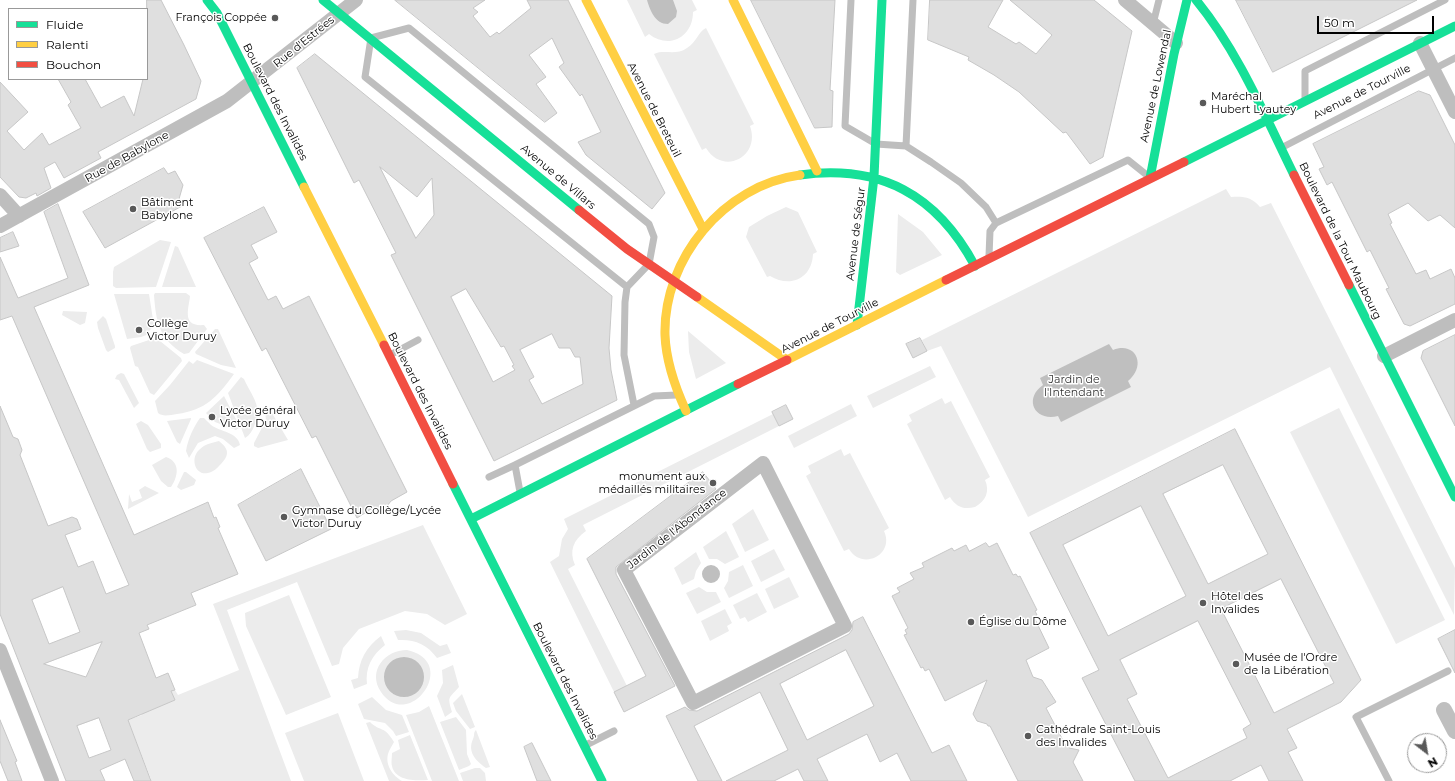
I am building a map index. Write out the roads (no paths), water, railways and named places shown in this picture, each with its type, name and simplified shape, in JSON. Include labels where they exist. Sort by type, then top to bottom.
[{"type":"main road","name":"Boulevard des Invalides","points":[[207,0],[217,12],[602,781]]},
{"type":"main road","name":"Boulevard des Invalides","points":[[215,0],[217,12]]},
{"type":"main road","name":"Avenue de Villars","points":[[324,0],[627,249],[787,360]]},
{"type":"main road","name":"Avenue de Breteuil","points":[[586,0],[703,229]]},
{"type":"main road","points":[[733,0],[817,171]]},
{"type":"main road","name":"Avenue de Ségur","points":[[857,325],[874,177],[882,0]]},
{"type":"main road","name":"Avenue de Lowendal","points":[[1150,178],[1176,43],[1187,0]]},
{"type":"main road","name":"Boulevard de la Tour Maubourg","points":[[1196,0],[1214,22],[1267,120],[1455,497]]},
{"type":"main road","name":"Avenue de Tourville","points":[[471,519],[1455,26]]},
{"type":"main road","points":[[686,411],[678,395],[666,354],[665,332],[667,309],[674,282],[686,254],[703,229],[726,206],[755,188],[785,176],[817,171],[845,171],[874,177],[900,187],[933,209],[948,224],[963,243],[975,266]]},
{"type":"street","name":"Rue d'Estrées","points":[[252,83],[356,0]]},
{"type":"street","points":[[1125,0],[1176,43]]},
{"type":"street","points":[[1420,43],[1455,112]]},
{"type":"street","name":"Rue de Babylone","points":[[0,226],[227,101],[252,83]]},
{"type":"street","points":[[0,195],[19,216]]},
{"type":"street","points":[[1384,356],[1455,320]]},
{"type":"street","name":"Jardin de l'Abondance","points":[[762,463],[845,626],[693,703],[624,570],[762,463]]},
{"type":"street","points":[[0,650],[3,664],[52,781]]},
{"type":"lane","points":[[851,0],[845,126],[876,144],[906,146],[961,183],[986,207],[996,223]]},
{"type":"lane","points":[[906,146],[913,0]]},
{"type":"lane","name":"Avenue de Lowendal","points":[[1153,24],[1159,0]]},
{"type":"lane","name":"Avenue de Tourville","points":[[1305,101],[1305,71],[1445,0]]},
{"type":"lane","points":[[627,287],[365,77],[371,38],[409,28],[649,224],[654,237],[649,264],[627,287],[624,355],[634,405]]},
{"type":"lane","name":"Avenue de Tourville","points":[[1280,148],[1455,58]]},
{"type":"lane","points":[[989,259],[990,231],[996,223],[1128,160],[1150,178]]},
{"type":"lane","points":[[389,356],[418,340]]},
{"type":"lane","points":[[489,477],[654,396],[678,395]]},
{"type":"lane","points":[[515,464],[520,495]]},
{"type":"lane","points":[[1389,781],[1356,717],[1448,671]]},
{"type":"lane","points":[[584,746],[614,731]]},
{"type":"waterway","points":[[1444,710],[1455,731]]},
{"type":"place","name":"François Coppée","points":[[275,18]]},
{"type":"place","name":"Maréchal Hubert Lyautey","points":[[1203,103]]},
{"type":"place","name":"Bâtiment Babylone","points":[[133,209]]},
{"type":"place","name":"Collège Victor Duruy","points":[[139,330]]},
{"type":"place","name":"Lycée général Victor Duruy","points":[[212,417]]},
{"type":"place","name":"monument aux médaillés militaires","points":[[713,483]]},
{"type":"place","name":"Gymnase du Collège/Lycée Victor Duruy","points":[[284,517]]},
{"type":"place","name":"Hôtel des Invalides","points":[[1203,603]]},
{"type":"place","name":"Église du Dôme","points":[[971,622]]},
{"type":"place","name":"Musée de l'Ordre de la Libération","points":[[1236,664]]},
{"type":"place","name":"Cathédrale Saint-Louis des Invalides","points":[[1028,736]]},
{"type":"park label","name":"Jardin de l'Intendant","points":[[1074,386]]}]
